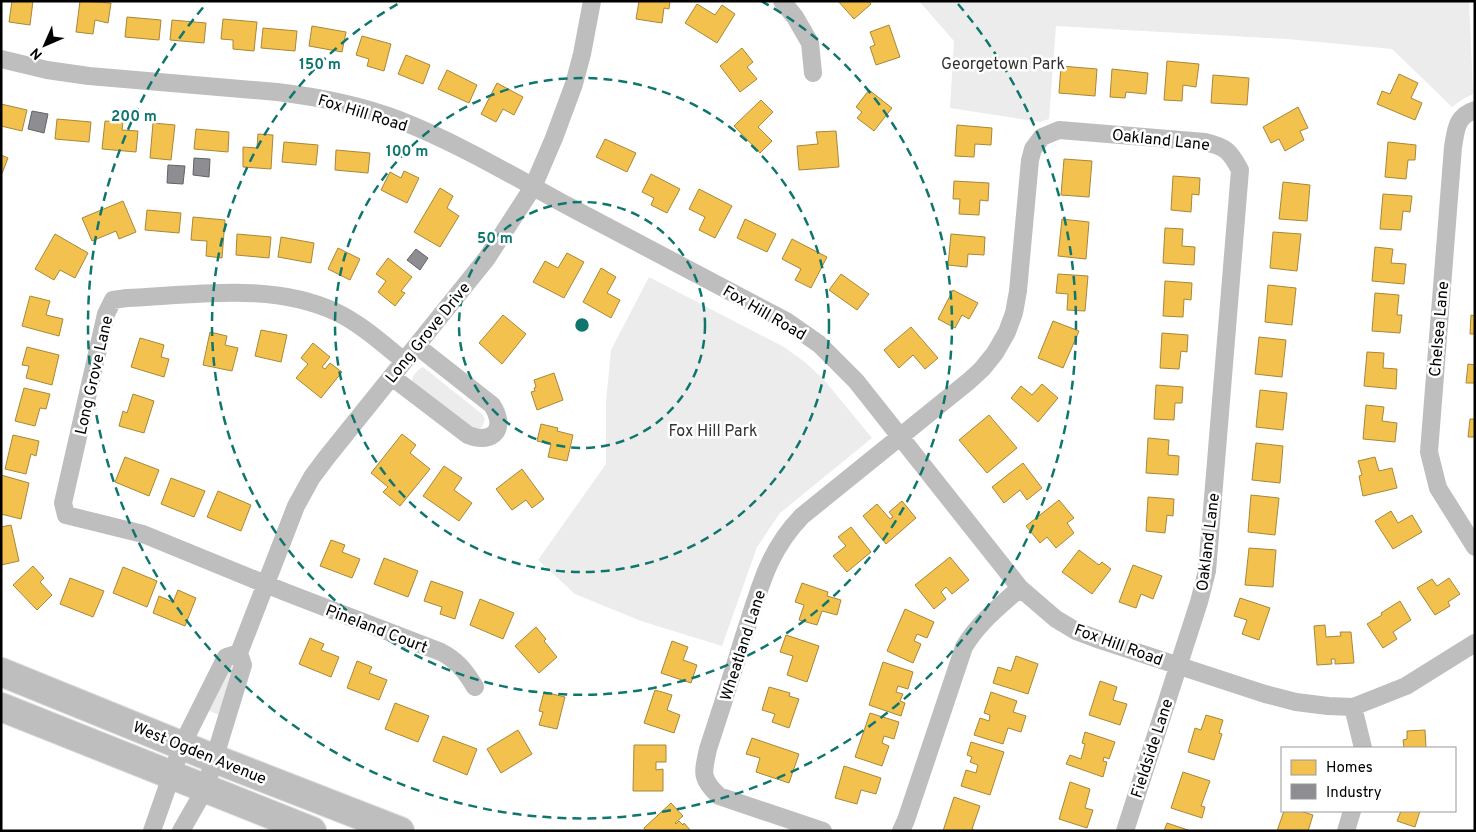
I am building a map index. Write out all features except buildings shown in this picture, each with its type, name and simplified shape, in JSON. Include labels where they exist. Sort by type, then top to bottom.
[{"type":"main road","name":"West Ogden Avenue","points":[[1,672],[215,759],[400,831]]},
{"type":"main road","name":"West Ogden Avenue","points":[[1,707],[312,831]]},
{"type":"street","name":"Long Grove Drive","points":[[181,831],[205,789],[242,665],[239,653],[267,585],[296,506],[312,478],[487,258],[533,187],[574,84],[592,1]]},
{"type":"street","points":[[782,1],[795,17],[810,44],[813,73]]},
{"type":"street","name":"Fox Hill Road","points":[[1,60],[47,70],[89,76],[277,92],[356,106],[398,120],[448,142],[533,187],[799,329],[819,344],[842,366],[900,436],[1020,588],[1056,619],[1076,631],[1265,694],[1288,700],[1328,706],[1353,707],[1406,686],[1475,643]]},
{"type":"street","name":"Chelsea Lane","points":[[1475,110],[1466,113],[1460,120],[1453,147],[1429,452],[1438,488],[1475,547]]},
{"type":"street","name":"Oakland Lane","points":[[900,436],[982,370],[995,353],[1007,332],[1014,313],[1018,290],[1030,160],[1033,148],[1042,137],[1059,130],[1193,140],[1221,146],[1232,154],[1240,170],[1209,550],[1199,602],[1178,666]]},
{"type":"street","name":"Long Grove Lane","points":[[267,585],[143,534],[66,516],[63,503],[106,314],[113,300],[256,292],[288,296],[312,302],[337,312],[360,326],[404,361]]},
{"type":"street","points":[[392,377],[468,435],[478,439],[487,439],[495,433],[499,424],[498,414],[492,405],[417,346]]},
{"type":"street","name":"Wheatland Lane","points":[[823,831],[720,796],[710,787],[703,773],[708,749],[764,577],[778,545],[788,530],[802,516],[900,436]]},
{"type":"street","name":"Pineland Court","points":[[267,585],[441,652],[456,662],[467,673],[475,687]]},
{"type":"street","points":[[901,831],[964,647],[972,634],[987,618],[1020,588]]},
{"type":"street","name":"Long Grove Drive","points":[[152,831],[182,745],[226,657],[239,653]]},
{"type":"street","name":"Fieldside Lane","points":[[1125,831],[1178,666]]},
{"type":"street","points":[[1353,707],[1363,747]]},
{"type":"street","points":[[1346,831],[1352,812]]},
{"type":"green space","name":"Georgetown Park","points":[[919,1],[1469,1],[1473,94],[1452,107],[1392,49],[1287,39],[1056,26],[1049,119],[1040,122],[950,108],[954,41]]},
{"type":"green space","name":"Fox Hill Park","points":[[649,277],[784,347],[806,363],[825,381],[872,438],[780,513],[757,547],[722,646],[641,621],[575,594],[538,560],[606,464],[606,402],[611,350]]},
{"type":"green space","points":[[423,367],[482,414],[485,419],[482,427],[474,430],[412,381],[419,369]]},
{"type":"green space","points":[[235,663],[219,715],[209,711],[231,664]]}]
